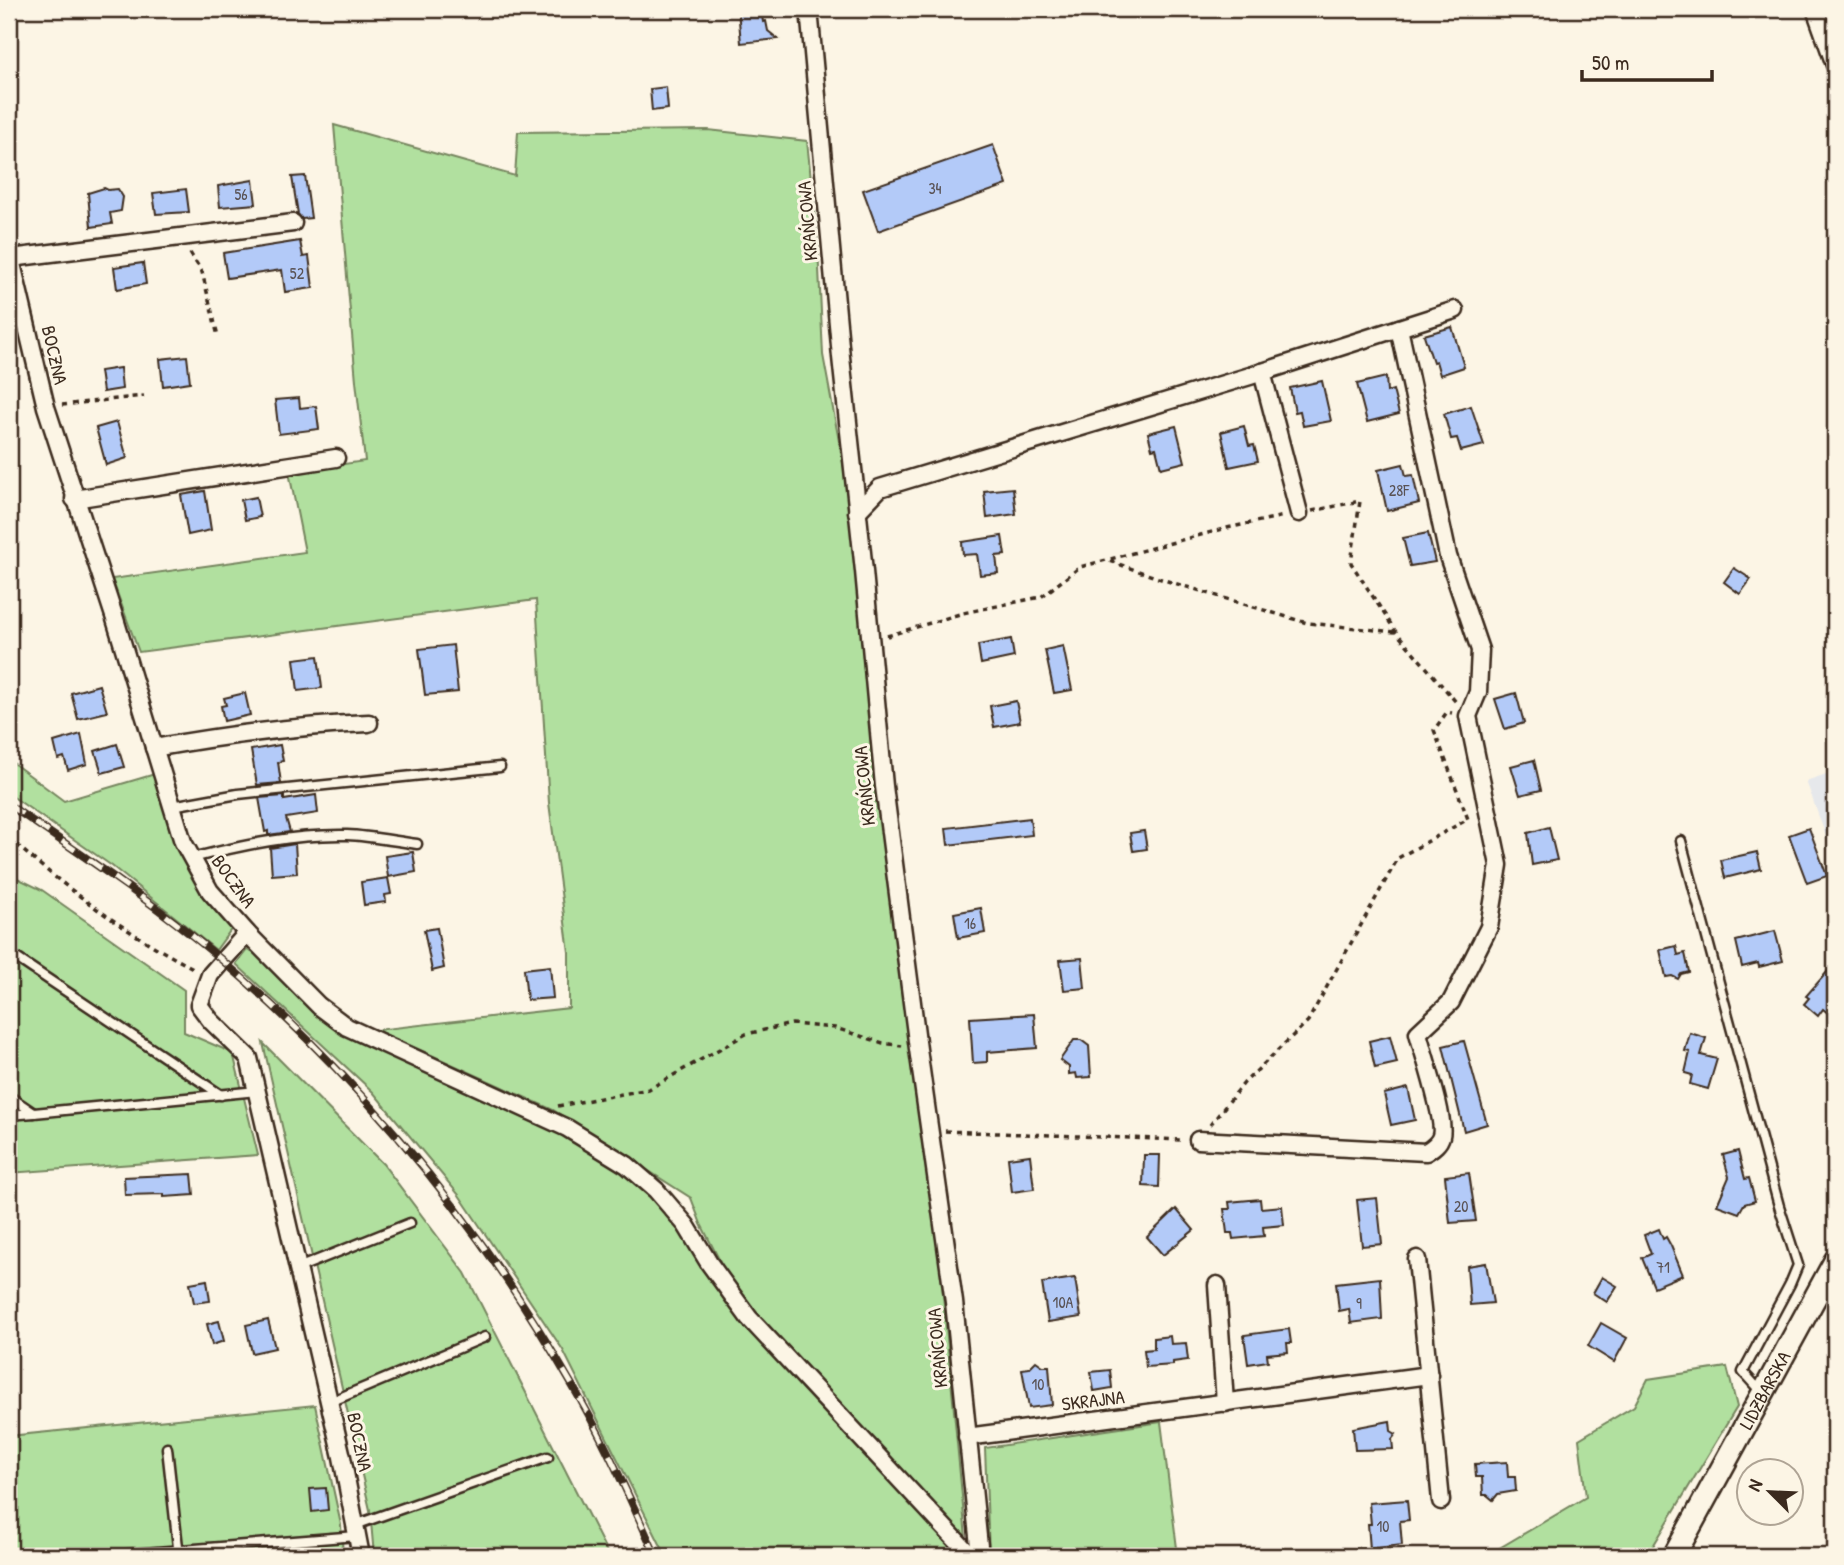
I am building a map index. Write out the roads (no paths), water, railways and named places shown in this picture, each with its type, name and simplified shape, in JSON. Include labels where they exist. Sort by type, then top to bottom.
[{"type":"main road","name":"LIDZBARSKA","points":[[1674,1556],[1835,1261]]},
{"type":"street","name":"KRAŃCOWA","points":[[809,9],[884,786],[954,1302],[980,1556]]},
{"type":"street","points":[[1815,9],[1835,65]]},
{"type":"street","points":[[10,255],[293,223]]},
{"type":"street","name":"BOCZNA","points":[[10,255],[46,407],[115,619],[183,842],[210,891],[247,933],[210,975],[199,1005],[211,1021],[249,1058],[330,1402],[360,1556]]},
{"type":"street","points":[[857,512],[880,488],[1262,372],[1455,310]]},
{"type":"street","points":[[1198,1140],[1426,1152],[1442,1135],[1441,1119],[1418,1033],[1451,1002],[1489,927],[1499,865],[1468,716],[1478,692],[1480,650],[1448,556],[1399,328]]},
{"type":"street","points":[[1262,372],[1299,513]]},
{"type":"street","points":[[74,499],[336,458]]},
{"type":"street","points":[[154,748],[228,735],[332,724],[369,723]]},
{"type":"street","points":[[247,933],[319,1006],[347,1027],[567,1128],[627,1165],[656,1190],[686,1224],[709,1263],[749,1318],[971,1556]]},
{"type":"street","points":[[1417,1259],[1441,1501]]},
{"type":"street","points":[[1217,1285],[1225,1404]]},
{"type":"street","name":"SKRAJNA","points":[[967,1437],[1429,1375]]},
{"type":"lane","points":[[172,806],[238,793],[500,767]]},
{"type":"lane","points":[[192,858],[245,844],[304,836],[350,835],[417,844]]},
{"type":"lane","points":[[1681,841],[1797,1265],[1790,1284],[1743,1372],[1763,1395]]},
{"type":"lane","points":[[9,953],[220,1095]]},
{"type":"lane","points":[[9,1115],[257,1091]]},
{"type":"lane","points":[[9,1096],[34,1113]]},
{"type":"lane","points":[[298,1268],[410,1223]]},
{"type":"lane","points":[[330,1402],[485,1338]]},
{"type":"lane","points":[[167,1448],[179,1553]]},
{"type":"lane","points":[[106,1556],[179,1553],[356,1530],[548,1457]]},
{"type":"railway","points":[[9,805],[145,900],[223,961],[324,1056],[416,1158],[498,1268],[572,1385],[595,1426],[656,1556]]}]
